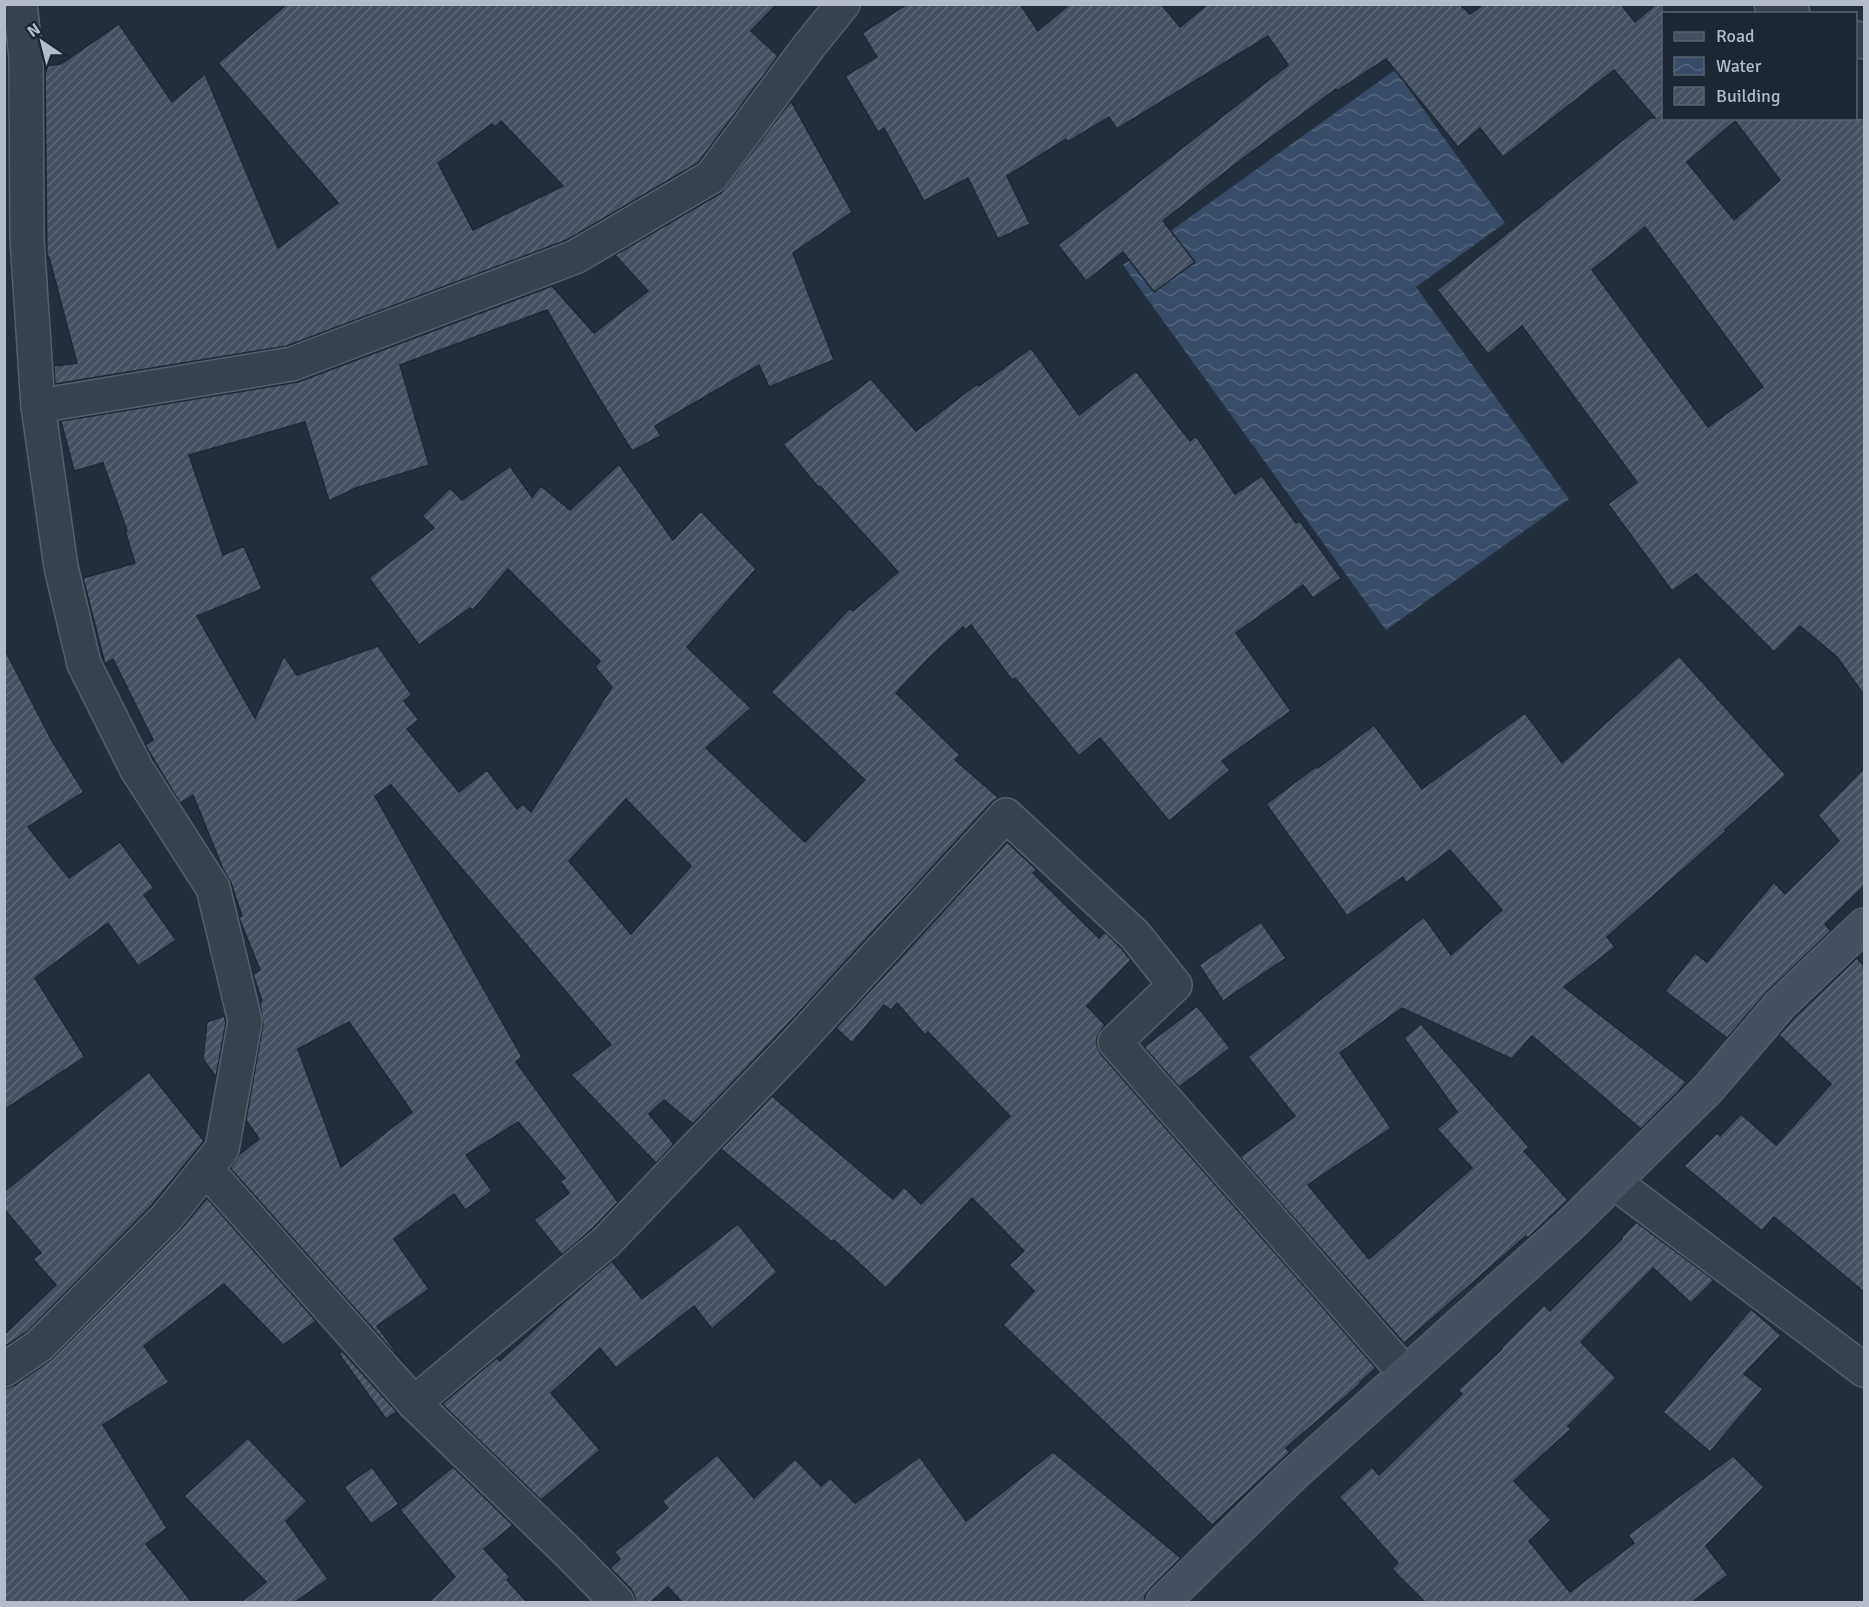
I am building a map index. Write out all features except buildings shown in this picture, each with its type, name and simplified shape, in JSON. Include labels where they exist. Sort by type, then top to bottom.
[{"type":"street","points":[[4,1370],[39,1346],[166,1218],[222,1149],[245,1021],[213,888],[136,768],[84,664],[61,567],[38,406],[27,239],[26,57],[20,4]]},
{"type":"street","points":[[38,406],[292,364],[575,257],[711,177],[843,4]]},
{"type":"street","points":[[1771,4],[1789,12]]},
{"type":"street","points":[[414,1403],[606,1242],[790,1050],[1006,815],[1135,935],[1175,985],[1115,1042],[1405,1373]]},
{"type":"street","points":[[1163,1602],[1294,1474],[1519,1272],[1614,1182],[1707,1090],[1780,1005],[1860,938]]},
{"type":"street","points":[[206,1169],[414,1403],[617,1602]]},
{"type":"street","points":[[1614,1182],[1864,1370]]},
{"type":"water","points":[[1395,70],[1505,223],[1416,287],[1569,499],[1386,630],[1123,265]]}]
